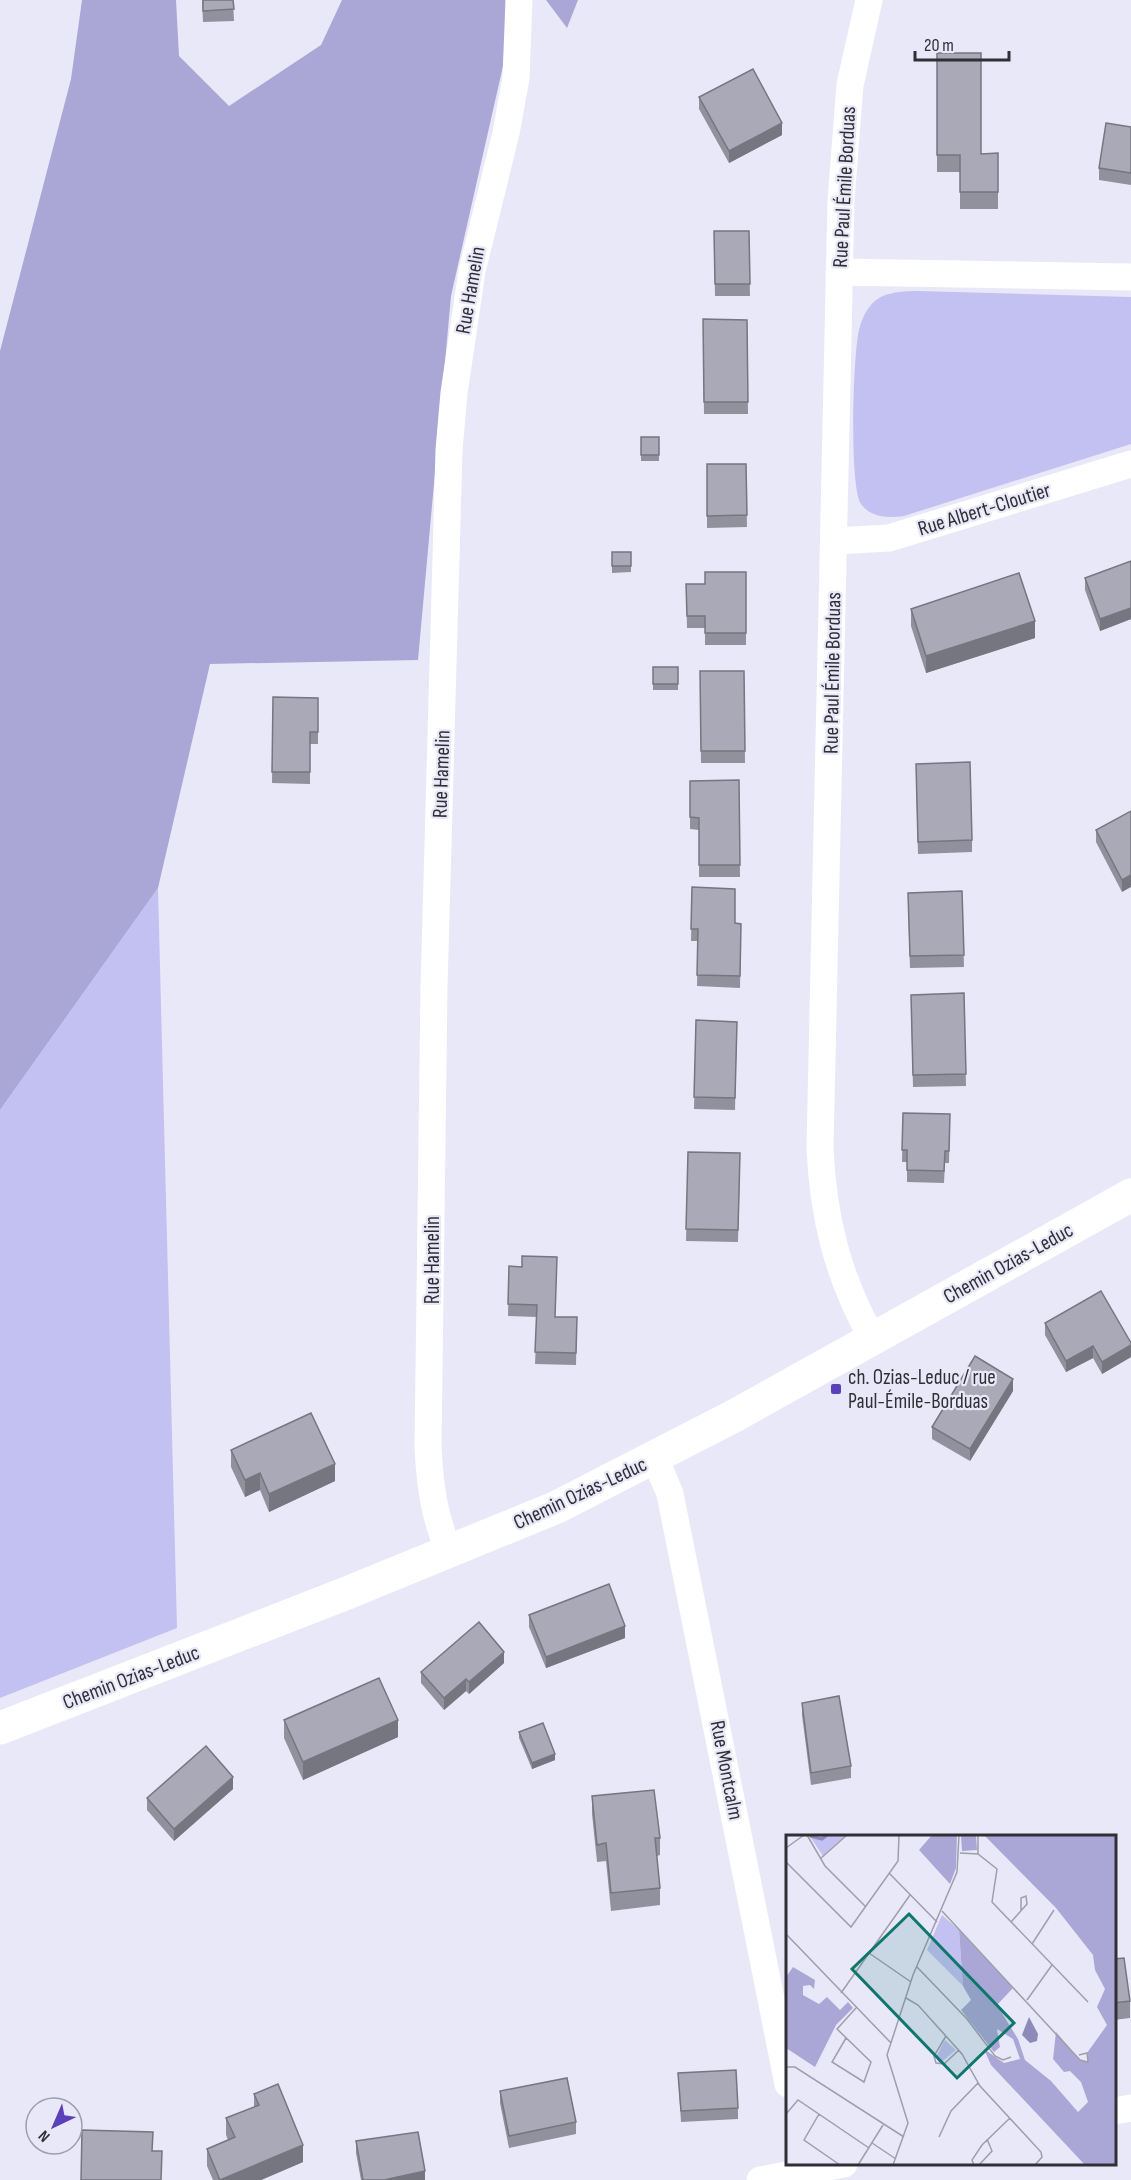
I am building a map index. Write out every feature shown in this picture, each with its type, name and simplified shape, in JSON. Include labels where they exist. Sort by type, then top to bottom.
[{"type":"street","name":"Rue Hamelin","points":[[449,1552],[436,1521],[430,1491],[428,1447],[434,987],[448,485],[454,393],[472,271],[492,181],[506,133],[516,78],[519,0]]},
{"type":"street","name":"Rue Paul Émile Borduas","points":[[869,0],[850,85],[841,200],[821,1178],[823,1202],[840,1270],[872,1338]]},
{"type":"street","points":[[839,272],[1131,277]]},
{"type":"street","name":"Rue Albert-Cloutier","points":[[835,541],[889,538],[1131,464]]},
{"type":"street","name":"Chemin Ozias-Leduc","points":[[0,1728],[449,1552],[557,1507],[655,1458],[1131,1195]]},
{"type":"street","name":"Rue Montcalm","points":[[655,1458],[670,1494],[786,2074]]},
{"type":"street","points":[[1116,2111],[1131,2108]]},
{"type":"street","points":[[760,2180],[802,2168],[827,2165]]},
{"type":"shaded area","points":[[82,0],[176,0],[179,56],[229,106],[321,45],[342,0],[508,0],[503,66],[451,296],[418,660],[210,664],[158,888],[0,1110],[0,351],[71,79]]},
{"type":"shaded area","points":[[546,0],[578,0],[567,28]]},
{"type":"shaded area","points":[[918,291],[1131,297],[1131,444],[904,516],[886,517],[865,509],[857,492],[854,447],[854,391],[859,330],[865,314],[880,297],[892,293]]},
{"type":"shaded area","points":[[158,888],[177,1628],[0,1698],[0,1110]]},
{"type":"building","points":[[203,0],[233,0],[234,9],[203,11]]},
{"type":"building","points":[[937,53],[981,53],[981,154],[998,153],[998,192],[960,192],[960,155],[937,155]]},
{"type":"building","points":[[753,69],[782,123],[729,151],[699,97]]},
{"type":"building","points":[[1106,123],[1131,127],[1131,173],[1099,168]]},
{"type":"building","points":[[714,231],[749,231],[750,284],[715,284]]},
{"type":"building","points":[[703,319],[747,320],[748,402],[704,402]]},
{"type":"building","points":[[641,437],[659,437],[659,455],[641,455]]},
{"type":"building","points":[[707,464],[746,464],[747,515],[707,516]]},
{"type":"building","points":[[612,552],[631,552],[631,566],[612,566]]},
{"type":"building","points":[[1131,561],[1131,608],[1100,619],[1085,578]]},
{"type":"building","points":[[705,572],[746,572],[746,633],[705,633],[705,616],[687,616],[686,584],[705,584]]},
{"type":"building","points":[[1019,573],[1035,621],[926,656],[911,609]]},
{"type":"building","points":[[653,667],[678,667],[678,684],[653,684]]},
{"type":"building","points":[[700,671],[744,671],[745,751],[701,751]]},
{"type":"building","points":[[273,697],[318,698],[318,732],[310,732],[310,772],[272,772]]},
{"type":"building","points":[[970,762],[972,840],[918,842],[916,764]]},
{"type":"building","points":[[739,780],[740,865],[699,865],[699,818],[690,817],[690,781]]},
{"type":"building","points":[[1131,811],[1131,875],[1122,880],[1096,830]]},
{"type":"building","points":[[692,887],[735,889],[735,923],[741,924],[740,976],[697,975],[698,929],[691,929]]},
{"type":"building","points":[[962,891],[964,955],[910,956],[908,893]]},
{"type":"building","points":[[964,993],[966,1074],[913,1075],[911,995]]},
{"type":"building","points":[[696,1020],[737,1022],[735,1098],[694,1097]]},
{"type":"building","points":[[903,1113],[950,1114],[949,1151],[945,1151],[944,1171],[907,1170],[907,1150],[902,1150]]},
{"type":"building","points":[[688,1152],[740,1153],[738,1230],[686,1229]]},
{"type":"building","points":[[522,1256],[557,1257],[555,1317],[577,1317],[576,1353],[535,1352],[537,1305],[508,1304],[509,1266],[522,1267]]},
{"type":"building","points":[[1101,1291],[1131,1345],[1102,1362],[1093,1346],[1066,1361],[1045,1323]]},
{"type":"building","points":[[975,1356],[1013,1379],[970,1449],[932,1427]]},
{"type":"building","points":[[311,1413],[335,1464],[269,1494],[260,1473],[245,1480],[231,1450]]},
{"type":"building","points":[[609,1584],[625,1626],[546,1657],[529,1615]]},
{"type":"building","points":[[479,1622],[504,1652],[469,1682],[466,1679],[444,1698],[421,1672]]},
{"type":"building","points":[[379,1678],[398,1720],[303,1762],[284,1720]]},
{"type":"building","points":[[839,1696],[851,1766],[811,1773],[802,1703]]},
{"type":"building","points":[[543,1723],[555,1754],[532,1763],[519,1732]]},
{"type":"building","points":[[206,1746],[233,1777],[174,1829],[147,1798]]},
{"type":"building","points":[[654,1790],[660,1838],[655,1838],[660,1888],[611,1893],[606,1843],[597,1845],[592,1796]]},
{"type":"building","points":[[1124,1958],[1130,2001],[1116,2003],[1116,1959]]},
{"type":"building","points":[[736,2070],[738,2108],[681,2111],[678,2073]]},
{"type":"building","points":[[567,2078],[576,2122],[509,2136],[500,2091]]},
{"type":"building","points":[[278,2084],[303,2145],[220,2180],[207,2149],[235,2137],[226,2118],[259,2105],[254,2094]]},
{"type":"building","points":[[84,2130],[153,2132],[152,2151],[162,2151],[161,2180],[81,2180]]},
{"type":"building","points":[[418,2132],[425,2171],[384,2180],[363,2180],[356,2141]]},
{"type":"place","name":"ch. Ozias-Leduc / rue Paul-Émile-Borduas","points":[[836,1389]]}]
